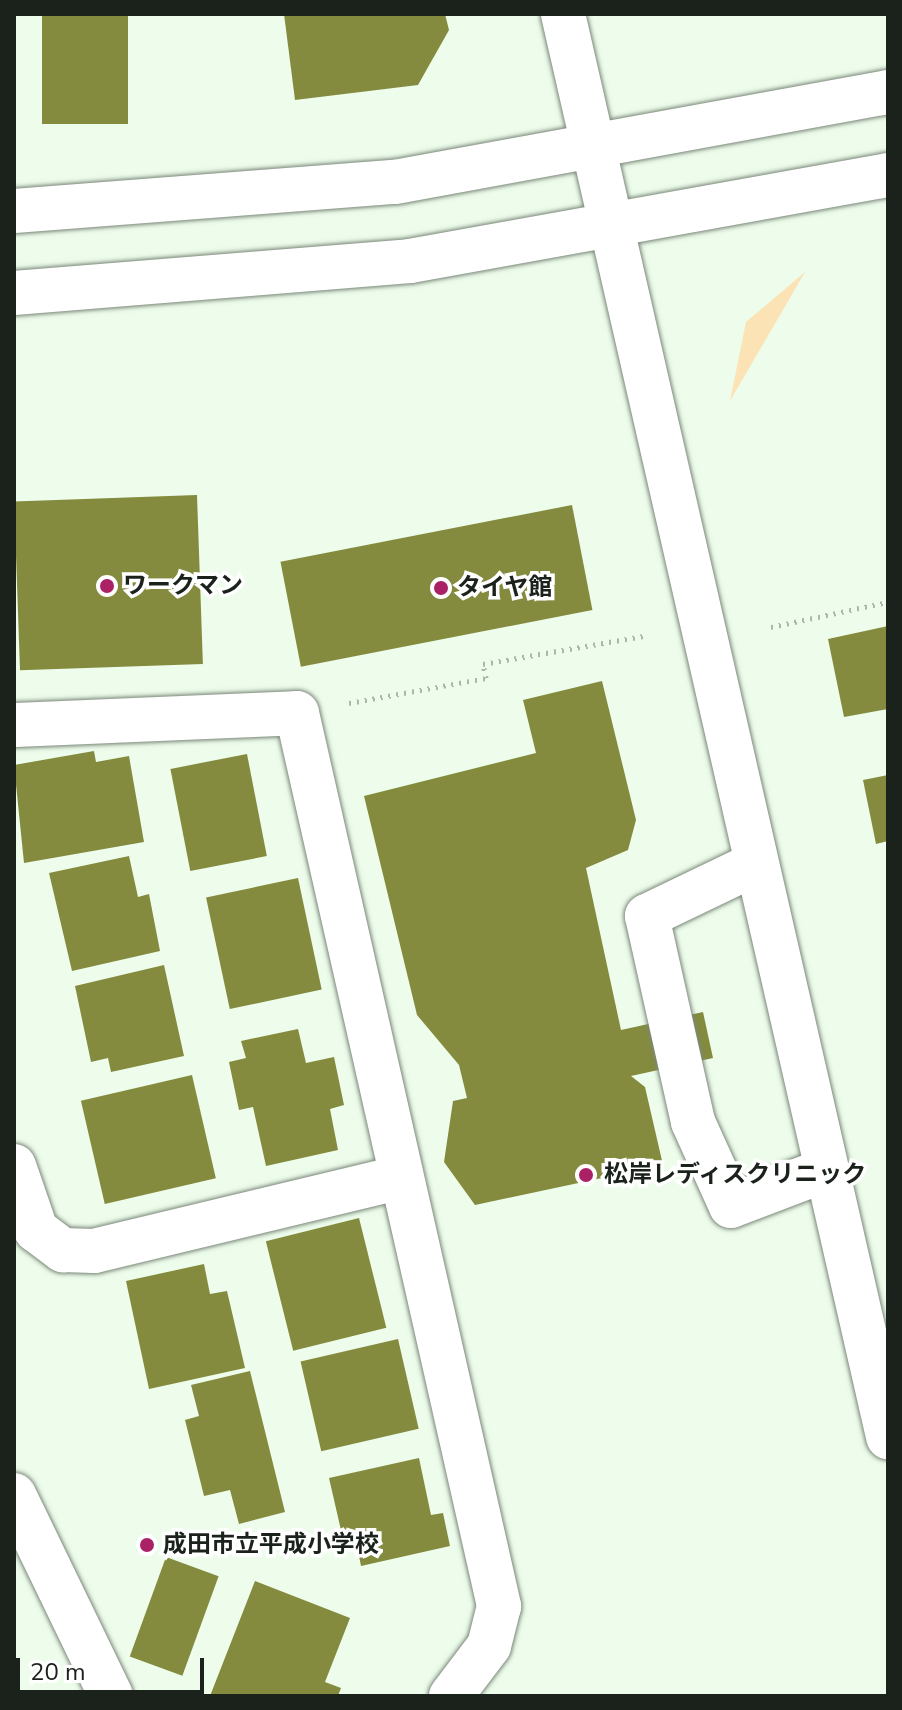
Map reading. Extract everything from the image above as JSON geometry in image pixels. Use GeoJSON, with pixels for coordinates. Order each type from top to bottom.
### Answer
{"type":"FeatureCollection","features":[{"type":"Feature","properties":{"kind":"street"},"geometry":{"type":"LineString","coordinates":[[563,14],[607,225],[888,1437]]}},
{"type":"Feature","properties":{"kind":"street"},"geometry":{"type":"LineString","coordinates":[[33,210],[395,182],[589,144],[888,92]]}},
{"type":"Feature","properties":{"kind":"street"},"geometry":{"type":"LineString","coordinates":[[14,293],[395,262],[888,175]]}},
{"type":"Feature","properties":{"kind":"street"},"geometry":{"type":"LineString","coordinates":[[14,725],[297,713],[398,1178],[499,1606],[489,1646],[451,1696]]}},
{"type":"Feature","properties":{"kind":"street"},"geometry":{"type":"LineString","coordinates":[[755,864],[647,916],[689,1107],[731,1206],[826,1170]]}},
{"type":"Feature","properties":{"kind":"street"},"geometry":{"type":"LineString","coordinates":[[14,1166],[36,1230],[63,1250],[78,1251],[398,1178]]}},
{"type":"Feature","properties":{"kind":"street"},"geometry":{"type":"LineString","coordinates":[[14,1495],[111,1696]]}},
{"type":"Feature","properties":{"kind":"path"},"geometry":{"type":"LineString","coordinates":[[771,627],[888,602]]}},
{"type":"Feature","properties":{"kind":"path"},"geometry":{"type":"LineString","coordinates":[[297,713],[486,678],[483,664],[644,636]]}},
{"type":"Feature","properties":{"kind":"shaded area"},"geometry":{"type":"Polygon","coordinates":[[[805,272],[730,401],[746,322],[805,272]]]}},
{"type":"Feature","properties":{"kind":"building"},"geometry":{"type":"Polygon","coordinates":[[[42,14],[128,14],[128,124],[42,124],[42,14]]]}},
{"type":"Feature","properties":{"kind":"building"},"geometry":{"type":"Polygon","coordinates":[[[284,14],[445,14],[449,30],[418,85],[295,100],[284,14]]]}},
{"type":"Feature","properties":{"kind":"building"},"geometry":{"type":"Polygon","coordinates":[[[197,495],[203,664],[20,670],[14,501],[197,495]]]}},
{"type":"Feature","properties":{"kind":"building"},"geometry":{"type":"Polygon","coordinates":[[[572,505],[592,610],[301,667],[280,562],[572,505]]]}},
{"type":"Feature","properties":{"kind":"building"},"geometry":{"type":"Polygon","coordinates":[[[888,626],[888,709],[844,717],[828,639],[888,626]]]}},
{"type":"Feature","properties":{"kind":"building"},"geometry":{"type":"Polygon","coordinates":[[[602,681],[636,820],[628,850],[586,868],[621,1030],[703,1012],[713,1058],[631,1076],[645,1087],[663,1165],[475,1205],[444,1162],[453,1101],[467,1098],[459,1065],[417,1015],[364,796],[536,753],[523,700],[602,681]]]}},
{"type":"Feature","properties":{"kind":"building"},"geometry":{"type":"Polygon","coordinates":[[[94,751],[96,762],[129,756],[144,842],[24,863],[14,765],[94,751]]]}},
{"type":"Feature","properties":{"kind":"building"},"geometry":{"type":"Polygon","coordinates":[[[247,754],[267,856],[190,871],[170,769],[247,754]]]}},
{"type":"Feature","properties":{"kind":"building"},"geometry":{"type":"Polygon","coordinates":[[[888,775],[888,841],[876,844],[863,780],[888,775]]]}},
{"type":"Feature","properties":{"kind":"building"},"geometry":{"type":"Polygon","coordinates":[[[129,856],[138,897],[149,894],[160,951],[72,971],[49,873],[129,856]]]}},
{"type":"Feature","properties":{"kind":"building"},"geometry":{"type":"Polygon","coordinates":[[[298,878],[322,990],[230,1009],[206,898],[298,878]]]}},
{"type":"Feature","properties":{"kind":"building"},"geometry":{"type":"Polygon","coordinates":[[[164,965],[184,1056],[111,1072],[108,1058],[91,1062],[75,986],[164,965]]]}},
{"type":"Feature","properties":{"kind":"building"},"geometry":{"type":"Polygon","coordinates":[[[298,1029],[306,1063],[334,1057],[344,1105],[330,1109],[338,1150],[266,1166],[253,1107],[239,1110],[229,1062],[246,1058],[241,1041],[298,1029]]]}},
{"type":"Feature","properties":{"kind":"building"},"geometry":{"type":"Polygon","coordinates":[[[192,1075],[216,1178],[105,1204],[81,1101],[192,1075]]]}},
{"type":"Feature","properties":{"kind":"building"},"geometry":{"type":"Polygon","coordinates":[[[359,1218],[386,1328],[293,1351],[266,1241],[359,1218]]]}},
{"type":"Feature","properties":{"kind":"building"},"geometry":{"type":"Polygon","coordinates":[[[204,1264],[210,1294],[227,1291],[245,1368],[149,1389],[126,1281],[204,1264]]]}},
{"type":"Feature","properties":{"kind":"building"},"geometry":{"type":"Polygon","coordinates":[[[398,1339],[419,1429],[321,1451],[301,1361],[398,1339]]]}},
{"type":"Feature","properties":{"kind":"building"},"geometry":{"type":"Polygon","coordinates":[[[250,1371],[285,1512],[239,1524],[230,1490],[204,1496],[185,1420],[199,1416],[191,1385],[250,1371]]]}},
{"type":"Feature","properties":{"kind":"building"},"geometry":{"type":"Polygon","coordinates":[[[419,1458],[431,1515],[443,1513],[450,1546],[361,1566],[355,1536],[343,1539],[329,1478],[419,1458]]]}},
{"type":"Feature","properties":{"kind":"building"},"geometry":{"type":"Polygon","coordinates":[[[166,1557],[219,1576],[182,1676],[130,1657],[166,1557]]]}},
{"type":"Feature","properties":{"kind":"building"},"geometry":{"type":"Polygon","coordinates":[[[255,1581],[350,1618],[325,1682],[341,1688],[338,1696],[210,1696],[255,1581]]]}},
{"type":"Feature","properties":{"kind":"place","name":"ワークマン"},"geometry":{"type":"Point","coordinates":[107,586]}},
{"type":"Feature","properties":{"kind":"place","name":"タイヤ館"},"geometry":{"type":"Point","coordinates":[441,588]}},
{"type":"Feature","properties":{"kind":"place","name":"松岸レディスクリニック"},"geometry":{"type":"Point","coordinates":[586,1175]}},
{"type":"Feature","properties":{"kind":"place","name":"成田市立平成小学校"},"geometry":{"type":"Point","coordinates":[147,1545]}}]}
